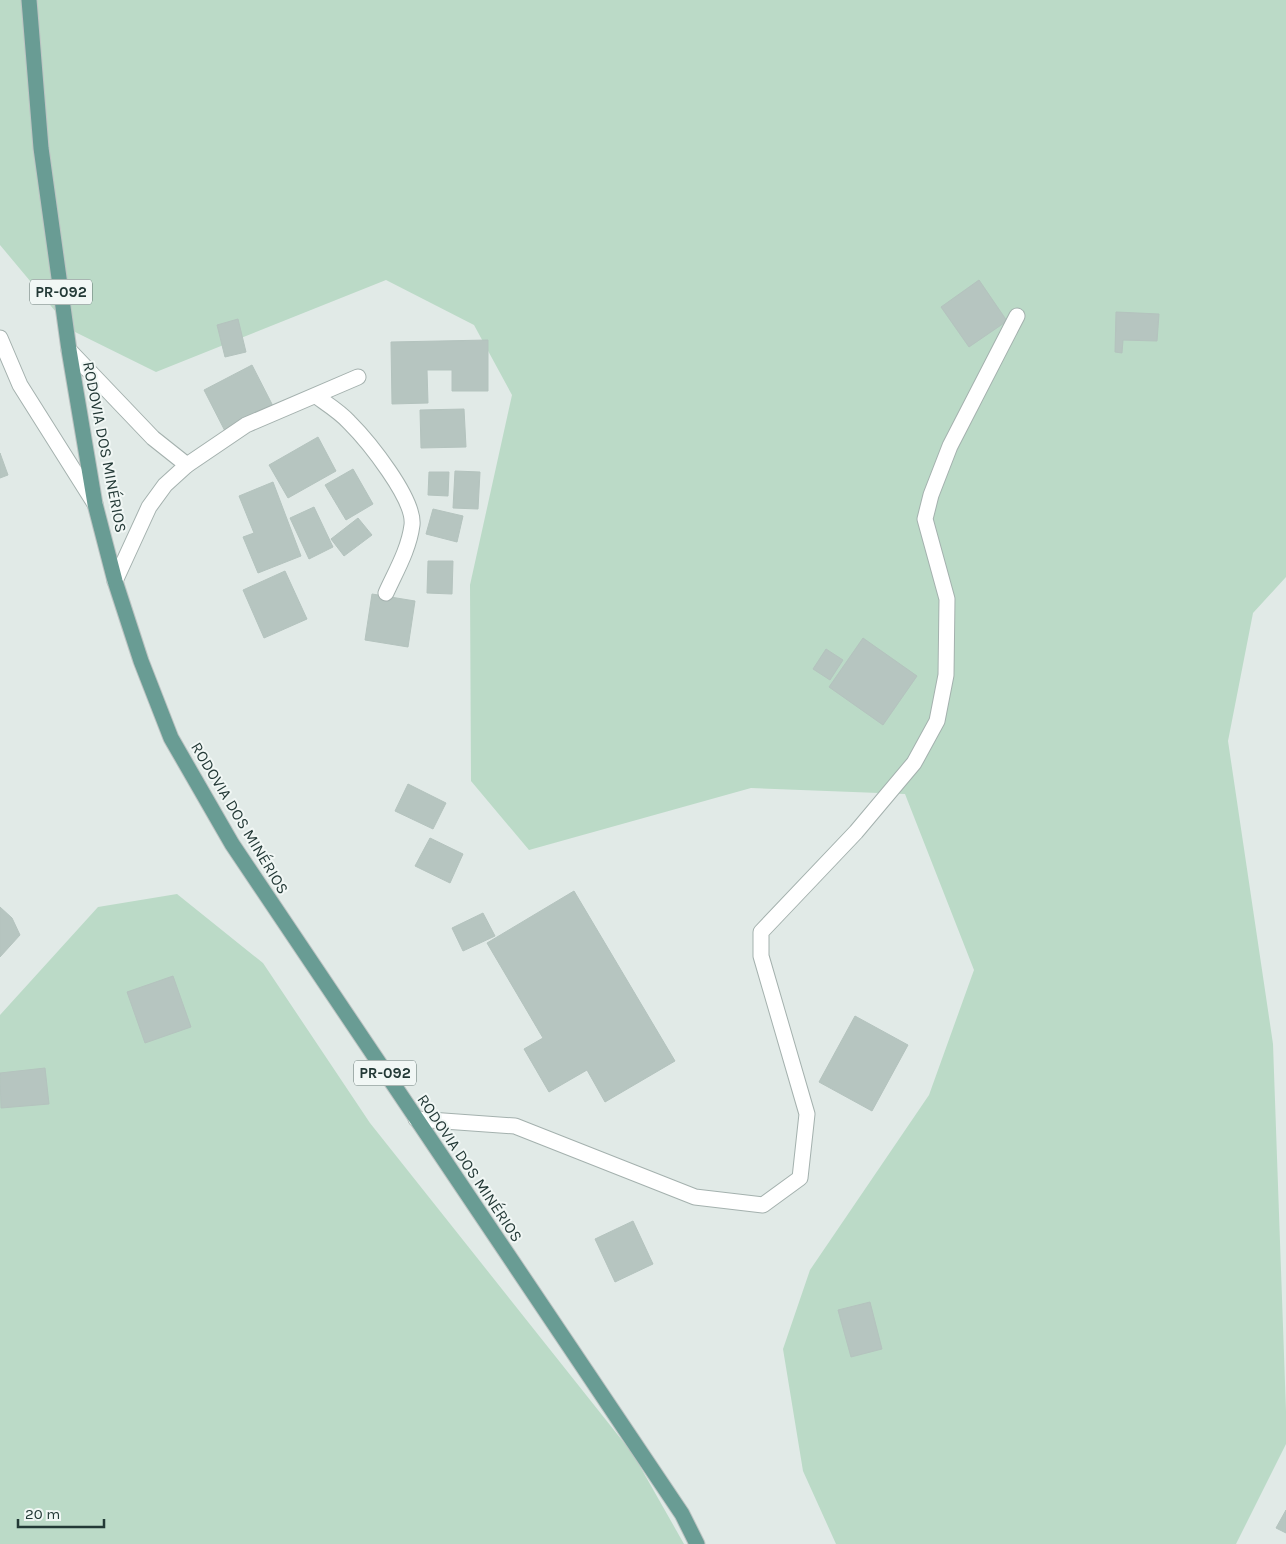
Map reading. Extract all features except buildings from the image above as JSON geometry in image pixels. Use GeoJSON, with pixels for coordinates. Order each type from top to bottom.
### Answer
{"type":"FeatureCollection","features":[{"type":"Feature","properties":{"kind":"main road","name":"RODOVIA DOS MINÉRIOS"},"geometry":{"type":"LineString","coordinates":[[29,0],[41,148],[69,350],[95,504],[115,581],[141,661],[171,738],[232,844],[682,1514],[697,1544]]}},
{"type":"Feature","properties":{"kind":"street"},"geometry":{"type":"LineString","coordinates":[[416,1119],[515,1126],[695,1197],[763,1205],[800,1178],[807,1114],[762,956],[762,932],[788,901],[856,832],[914,763],[937,721],[946,675],[947,599],[925,519],[930,495],[950,446],[1017,316]]}},
{"type":"Feature","properties":{"kind":"street"},"geometry":{"type":"LineString","coordinates":[[0,338],[20,385],[95,504]]}},
{"type":"Feature","properties":{"kind":"street"},"geometry":{"type":"LineString","coordinates":[[69,350],[153,438],[186,465]]}},
{"type":"Feature","properties":{"kind":"street"},"geometry":{"type":"LineString","coordinates":[[115,581],[149,507],[165,484],[186,465],[246,425],[358,376]]}},
{"type":"Feature","properties":{"kind":"street"},"geometry":{"type":"LineString","coordinates":[[316,396],[349,421],[401,489],[410,508],[412,523],[408,543],[386,593]]}},
{"type":"Feature","properties":{"kind":"green space"},"geometry":{"type":"Polygon","coordinates":[[[0,0],[1286,0],[1286,577],[1253,613],[1228,741],[1273,1044],[1286,1444],[1236,1544],[836,1544],[803,1471],[783,1349],[810,1270],[929,1095],[974,970],[905,794],[751,788],[529,850],[471,781],[470,585],[512,395],[474,325],[386,280],[156,372],[71,330],[0,245],[0,0]]]}},
{"type":"Feature","properties":{"kind":"green space"},"geometry":{"type":"Polygon","coordinates":[[[177,894],[263,963],[370,1123],[633,1454],[684,1544],[0,1544],[0,1015],[98,907],[177,894]]]}}]}
